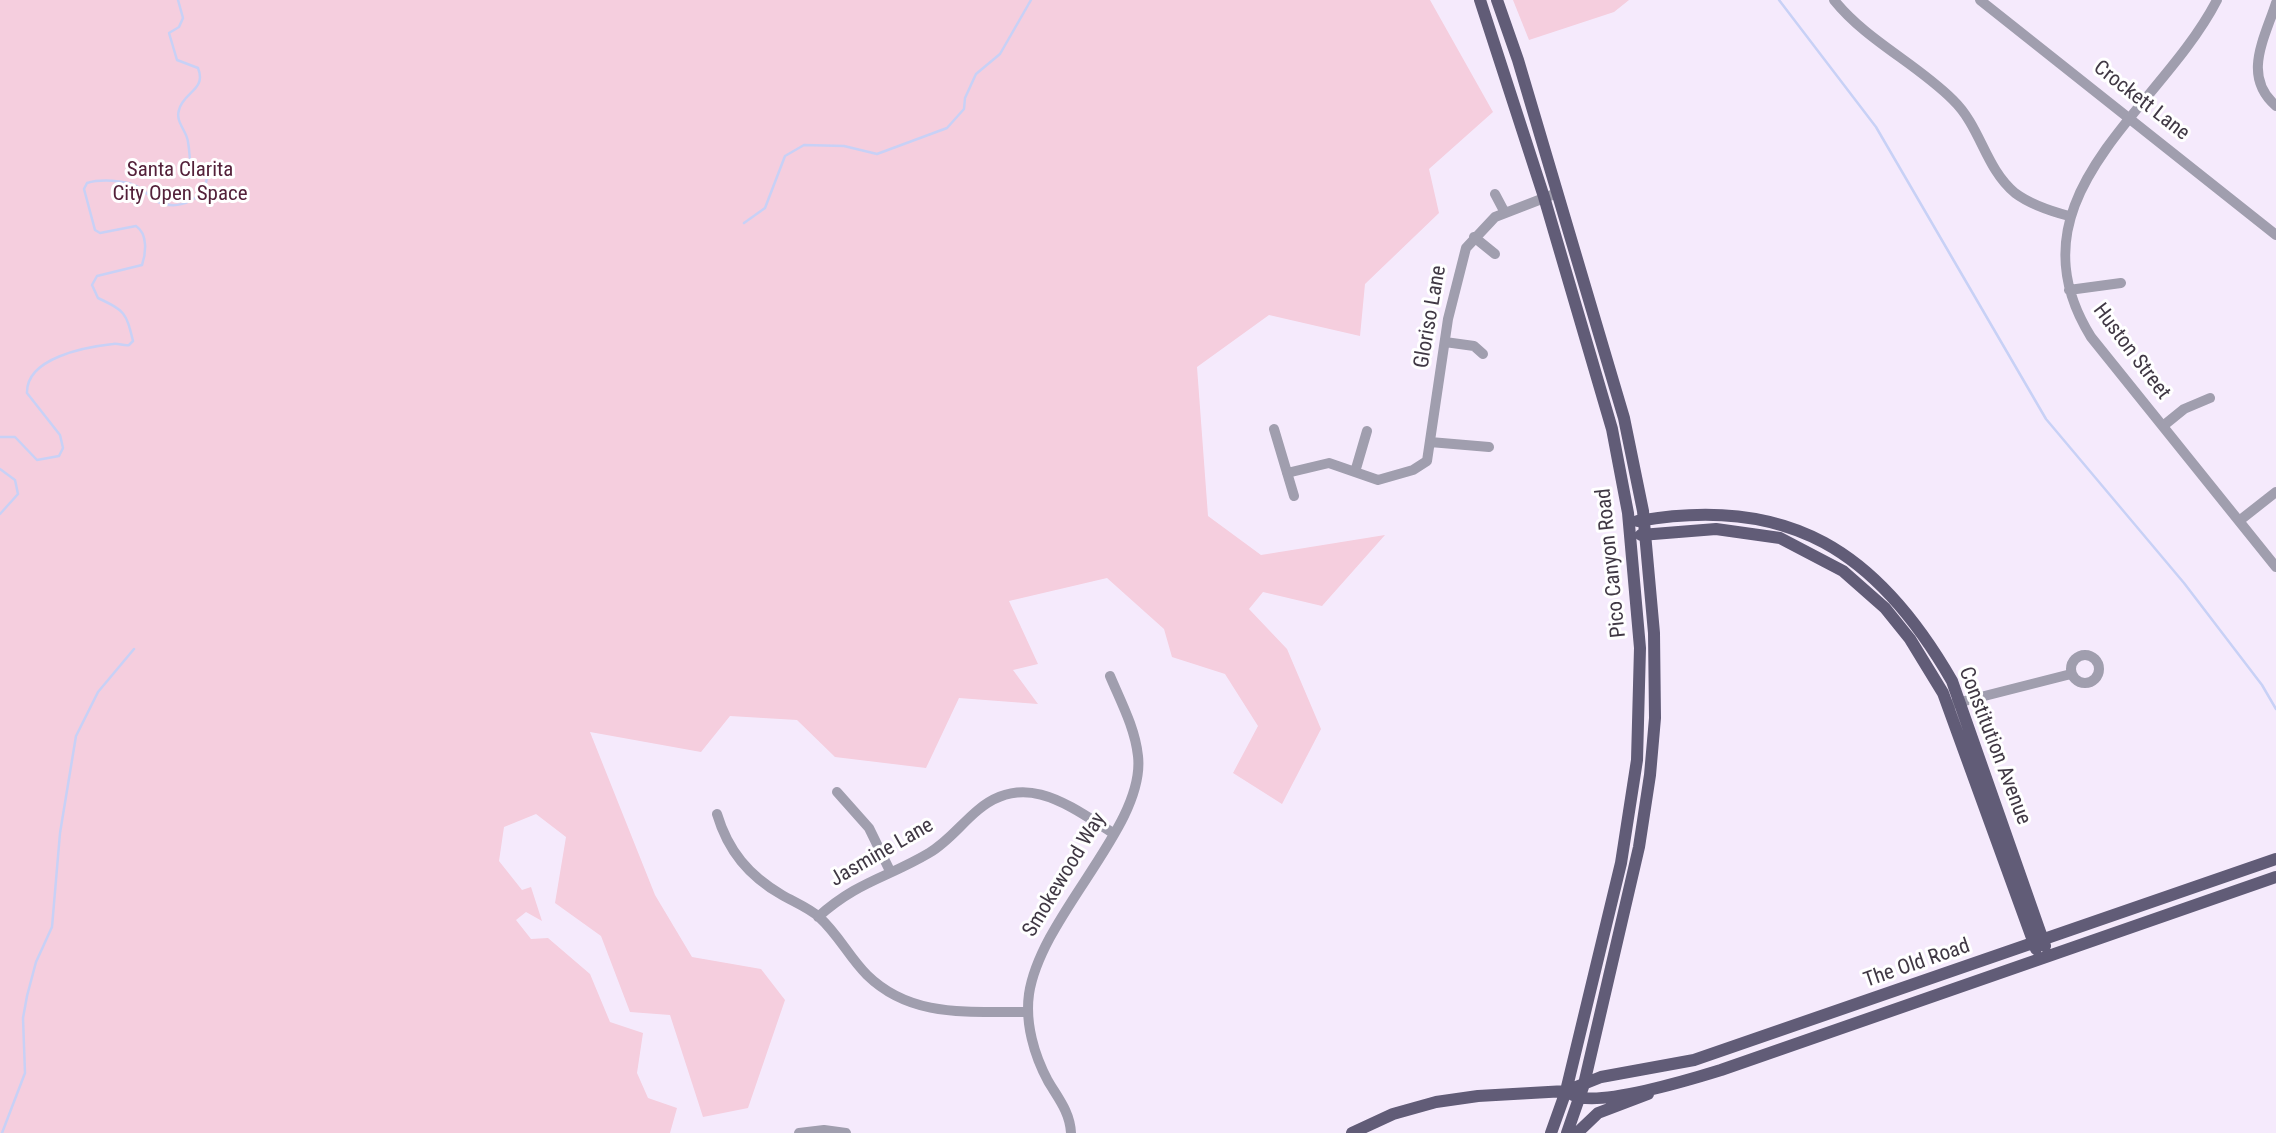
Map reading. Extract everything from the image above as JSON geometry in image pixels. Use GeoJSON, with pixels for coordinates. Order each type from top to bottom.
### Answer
{"type":"FeatureCollection","features":[{"type":"Feature","properties":{"kind":"main road","name":"Pico Canyon Road"},"geometry":{"type":"LineString","coordinates":[[1480,0],[1544,197],[1612,429],[1629,523],[1640,648],[1637,760],[1621,863],[1566,1091],[1552,1133]]}},
{"type":"Feature","properties":{"kind":"main road","name":"Pico Canyon Road"},"geometry":{"type":"LineString","coordinates":[[1497,0],[1558,193],[1624,418],[1646,534],[1654,633],[1655,705],[1650,775],[1623,924],[1584,1084],[1567,1133]]}},
{"type":"Feature","properties":{"kind":"main road","name":"Constitution Avenue"},"geometry":{"type":"LineString","coordinates":[[1629,523],[1700,514],[1744,516],[1804,533],[1839,550],[1878,581],[1909,615],[1934,649],[2044,958]]}},
{"type":"Feature","properties":{"kind":"main road","name":"Constitution Avenue"},"geometry":{"type":"LineString","coordinates":[[1630,536],[1691,529],[1752,531],[1780,538],[1820,556],[1865,589],[1900,625],[1955,704]]}},
{"type":"Feature","properties":{"kind":"main road","name":"The Old Road"},"geometry":{"type":"LineString","coordinates":[[1352,1133],[1393,1114],[1436,1102],[1478,1096],[1566,1091],[1601,1077],[1694,1060],[2276,859]]}},
{"type":"Feature","properties":{"kind":"main road","name":"The Old Road"},"geometry":{"type":"LineString","coordinates":[[1579,1098],[1661,1088],[1807,1042],[2276,877]]}},
{"type":"Feature","properties":{"kind":"main road"},"geometry":{"type":"LineString","coordinates":[[1577,1133],[1598,1113],[1661,1088]]}},
{"type":"Feature","properties":{"kind":"main road"},"geometry":{"type":"LineString","coordinates":[[1566,1091],[1579,1098]]}},
{"type":"Feature","properties":{"kind":"street"},"geometry":{"type":"LineString","coordinates":[[1834,0],[1870,37],[1952,99],[1971,121],[1991,164],[2008,186],[2038,206],[2069,216]]}},
{"type":"Feature","properties":{"kind":"street","name":"Crockett Lane"},"geometry":{"type":"LineString","coordinates":[[1980,0],[2132,117],[2276,235]]}},
{"type":"Feature","properties":{"kind":"street","name":"Huston Street"},"geometry":{"type":"LineString","coordinates":[[2217,0],[2186,51],[2089,173],[2069,216],[2064,246],[2069,290],[2091,337],[2276,567]]}},
{"type":"Feature","properties":{"kind":"street"},"geometry":{"type":"LineString","coordinates":[[2276,3],[2259,57],[2257,77],[2263,92],[2276,106]]}},
{"type":"Feature","properties":{"kind":"street","name":"Gloriso Lane"},"geometry":{"type":"LineString","coordinates":[[1355,471],[1367,477],[1384,479],[1412,470],[1427,461],[1461,259],[1474,237],[1504,211],[1558,193]]}},
{"type":"Feature","properties":{"kind":"street"},"geometry":{"type":"LineString","coordinates":[[1494,194],[1504,211]]}},
{"type":"Feature","properties":{"kind":"street"},"geometry":{"type":"LineString","coordinates":[[1474,237],[1495,254]]}},
{"type":"Feature","properties":{"kind":"street"},"geometry":{"type":"LineString","coordinates":[[2069,290],[2121,283]]}},
{"type":"Feature","properties":{"kind":"street"},"geometry":{"type":"LineString","coordinates":[[1445,342],[1474,346],[1483,354]]}},
{"type":"Feature","properties":{"kind":"street"},"geometry":{"type":"LineString","coordinates":[[2163,426],[2185,409],[2210,398]]}},
{"type":"Feature","properties":{"kind":"street"},"geometry":{"type":"LineString","coordinates":[[1274,429],[1294,496]]}},
{"type":"Feature","properties":{"kind":"street"},"geometry":{"type":"LineString","coordinates":[[1287,472],[1329,463],[1355,471],[1367,430]]}},
{"type":"Feature","properties":{"kind":"street"},"geometry":{"type":"LineString","coordinates":[[1430,442],[1489,447]]}},
{"type":"Feature","properties":{"kind":"street"},"geometry":{"type":"LineString","coordinates":[[2239,521],[2276,492]]}},
{"type":"Feature","properties":{"kind":"street"},"geometry":{"type":"LineString","coordinates":[[1955,704],[2071,674]]}},
{"type":"Feature","properties":{"kind":"street","name":"Smokewood Way"},"geometry":{"type":"LineString","coordinates":[[1071,1133],[1065,1108],[1040,1063],[1028,1012],[1031,983],[1039,956],[1132,798],[1139,765],[1136,740],[1110,676]]}},
{"type":"Feature","properties":{"kind":"street"},"geometry":{"type":"LineString","coordinates":[[837,792],[869,828],[890,871]]}},
{"type":"Feature","properties":{"kind":"street","name":"Jasmine Lane"},"geometry":{"type":"LineString","coordinates":[[818,917],[841,895],[929,853],[985,804],[1008,793],[1032,792],[1052,796],[1113,833]]}},
{"type":"Feature","properties":{"kind":"street"},"geometry":{"type":"LineString","coordinates":[[717,814],[729,846],[741,862],[766,885],[818,917],[868,976],[887,991],[912,1003],[951,1012],[1028,1012]]}},
{"type":"Feature","properties":{"kind":"street"},"geometry":{"type":"LineString","coordinates":[[799,1133],[824,1130],[846,1133]]}},
{"type":"Feature","properties":{"kind":"green space","name":"Santa Clarita City Open Space"},"geometry":{"type":"Polygon","coordinates":[[[0,0],[1430,0],[1493,112],[1429,169],[1439,213],[1365,284],[1360,336],[1269,315],[1197,367],[1208,516],[1261,555],[1385,535],[1322,606],[1263,592],[1249,609],[1287,649],[1321,729],[1282,804],[1233,773],[1258,726],[1225,674],[1172,657],[1164,629],[1107,578],[1009,601],[1038,664],[1013,670],[1038,704],[959,698],[926,768],[835,757],[797,720],[730,716],[701,752],[590,732],[655,895],[692,957],[761,969],[785,1000],[748,1108],[703,1117],[670,1015],[630,1012],[601,936],[555,903],[566,837],[536,814],[504,827],[499,861],[522,890],[531,887],[542,921],[526,912],[516,920],[531,939],[548,938],[590,974],[610,1022],[643,1033],[637,1073],[648,1098],[677,1108],[670,1133],[0,1133],[0,0]]]}},
{"type":"Feature","properties":{"kind":"green space"},"geometry":{"type":"Polygon","coordinates":[[[1513,0],[1629,0],[1614,12],[1529,40],[1513,0]]]}},
{"type":"Feature","properties":{"kind":"waterway"},"geometry":{"type":"LineString","coordinates":[[0,437],[15,437],[37,460],[59,456],[63,448],[60,435],[27,393],[29,381],[36,371],[59,357],[101,346],[129,345],[133,341],[126,318],[114,306],[98,298],[92,285],[97,276],[142,265],[145,249],[143,234],[136,226],[100,233],[95,230],[84,189],[87,183],[125,182],[139,187],[158,202],[174,205],[197,197],[205,184],[207,176],[192,170],[187,138],[178,114],[181,104],[197,86],[200,75],[198,68],[177,60],[169,33],[179,27],[183,18],[178,0]]}},
{"type":"Feature","properties":{"kind":"waterway"},"geometry":{"type":"LineString","coordinates":[[744,223],[765,208],[785,156],[804,145],[844,146],[877,154],[947,128],[964,109],[965,98],[976,74],[1000,54],[1031,0]]}},
{"type":"Feature","properties":{"kind":"waterway"},"geometry":{"type":"LineString","coordinates":[[1779,0],[1876,127],[2046,419],[2184,583],[2262,685],[2276,709]]}},
{"type":"Feature","properties":{"kind":"waterway"},"geometry":{"type":"LineString","coordinates":[[0,469],[15,480],[18,494],[0,514]]}},
{"type":"Feature","properties":{"kind":"waterway"},"geometry":{"type":"LineString","coordinates":[[2,1133],[25,1073],[23,1018],[36,962],[52,927],[60,833],[76,736],[98,692],[134,649]]}}]}
